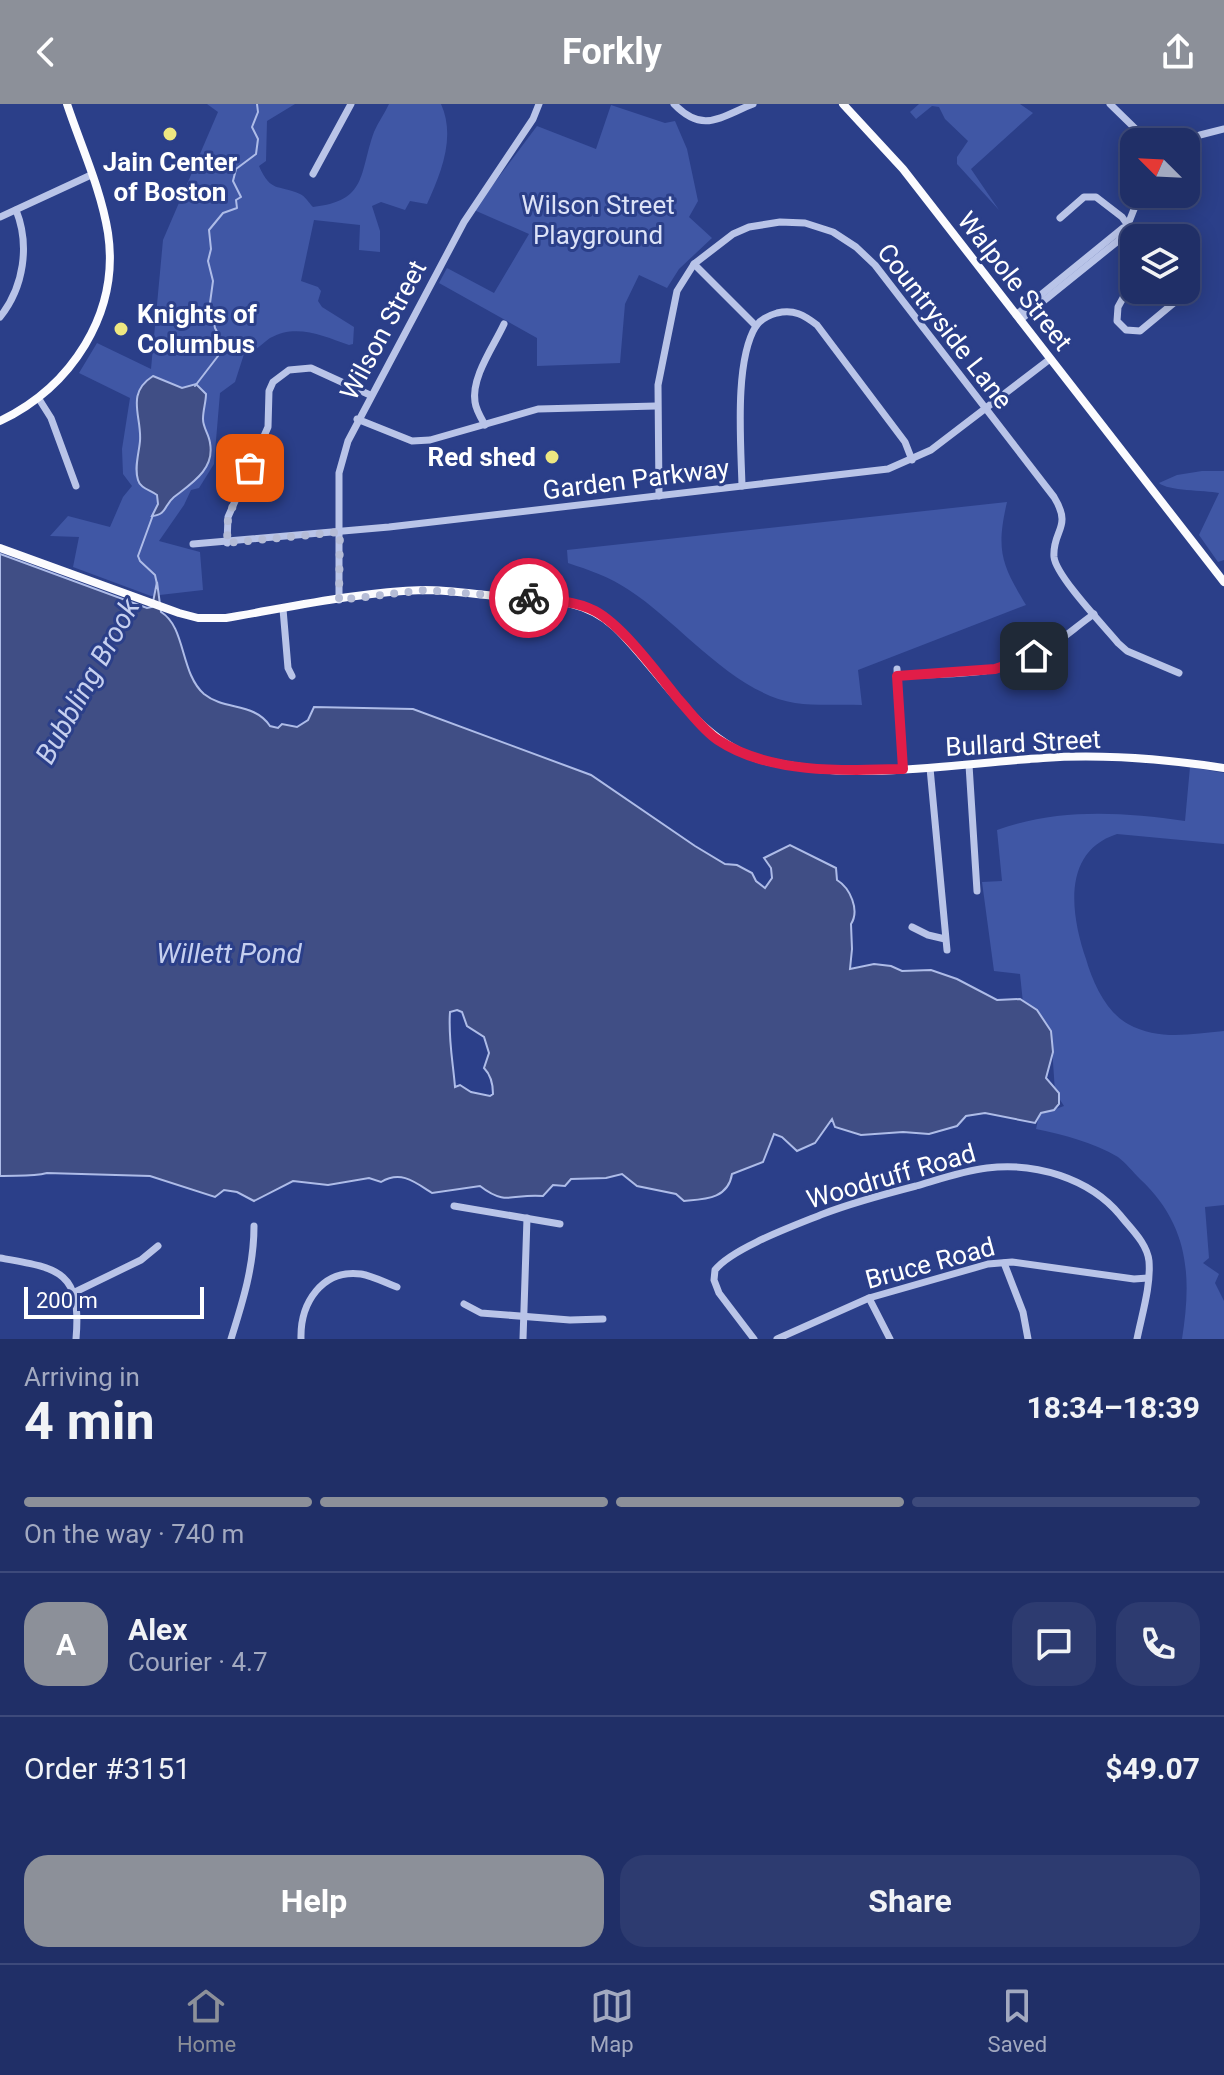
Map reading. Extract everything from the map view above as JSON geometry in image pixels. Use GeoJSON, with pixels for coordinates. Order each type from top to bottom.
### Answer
{"type":"FeatureCollection","features":[{"type":"Feature","properties":{"kind":"main road"},"geometry":{"type":"LineString","coordinates":[[0,421],[39,399],[77,360],[90,339],[103,303],[109,268],[108,236],[67,104]]}},
{"type":"Feature","properties":{"kind":"main road","name":"Walpole Street"},"geometry":{"type":"LineString","coordinates":[[844,105],[894,159],[1224,582]]}},
{"type":"Feature","properties":{"kind":"main road","name":"Bullard Street"},"geometry":{"type":"LineString","coordinates":[[0,548],[198,618],[217,619],[425,590],[541,598],[581,605],[596,611],[615,628],[713,736],[764,760],[867,771],[1098,757],[1181,761],[1224,768]]}},
{"type":"Feature","properties":{"kind":"street"},"geometry":{"type":"LineString","coordinates":[[313,174],[351,104]]}},
{"type":"Feature","properties":{"kind":"street","name":"Wilson Street"},"geometry":{"type":"LineString","coordinates":[[339,600],[339,473],[343,453],[357,419],[464,222],[533,119],[539,104]]}},
{"type":"Feature","properties":{"kind":"street"},"geometry":{"type":"LineString","coordinates":[[674,104],[686,117],[708,121],[753,104]]}},
{"type":"Feature","properties":{"kind":"street"},"geometry":{"type":"LineString","coordinates":[[1110,104],[1135,128]]}},
{"type":"Feature","properties":{"kind":"street"},"geometry":{"type":"LineString","coordinates":[[1200,135],[1224,129]]}},
{"type":"Feature","properties":{"kind":"street"},"geometry":{"type":"LineString","coordinates":[[0,217],[91,175]]}},
{"type":"Feature","properties":{"kind":"street"},"geometry":{"type":"LineString","coordinates":[[1060,218],[1079,201],[1090,196],[1106,203],[1128,224],[1134,208]]}},
{"type":"Feature","properties":{"kind":"street"},"geometry":{"type":"LineString","coordinates":[[0,317],[13,296],[21,273],[23,227],[16,210]]}},
{"type":"Feature","properties":{"kind":"street","name":"Countryside Lane"},"geometry":{"type":"LineString","coordinates":[[659,496],[656,406],[667,329],[677,291],[694,264],[733,234],[765,222],[805,223],[833,232],[856,247],[875,265],[1059,506],[1063,525],[1055,550],[1056,564],[1061,574],[1127,651],[1179,673]]}},
{"type":"Feature","properties":{"kind":"street"},"geometry":{"type":"LineString","coordinates":[[1018,318],[1120,238]]}},
{"type":"Feature","properties":{"kind":"street"},"geometry":{"type":"LineString","coordinates":[[694,264],[756,326]]}},
{"type":"Feature","properties":{"kind":"street"},"geometry":{"type":"LineString","coordinates":[[1120,304],[1116,312],[1117,321],[1126,330],[1140,331],[1173,304]]}},
{"type":"Feature","properties":{"kind":"street"},"geometry":{"type":"LineString","coordinates":[[742,486],[742,382],[749,344],[756,326],[770,315],[790,311],[817,325],[905,442],[912,460]]}},
{"type":"Feature","properties":{"kind":"street"},"geometry":{"type":"LineString","coordinates":[[485,425],[475,401],[475,392],[504,324]]}},
{"type":"Feature","properties":{"kind":"street","name":"Garden Parkway"},"geometry":{"type":"LineString","coordinates":[[193,544],[340,532],[875,472],[931,450],[1050,359]]}},
{"type":"Feature","properties":{"kind":"street"},"geometry":{"type":"LineString","coordinates":[[227,543],[228,517],[268,427],[269,391],[273,382],[289,370],[311,368],[370,395]]}},
{"type":"Feature","properties":{"kind":"street"},"geometry":{"type":"LineString","coordinates":[[39,399],[51,418],[76,486]]}},
{"type":"Feature","properties":{"kind":"street"},"geometry":{"type":"LineString","coordinates":[[357,419],[412,441],[430,440],[538,409],[656,406]]}},
{"type":"Feature","properties":{"kind":"street"},"geometry":{"type":"LineString","coordinates":[[283,609],[288,668],[292,676]]}},
{"type":"Feature","properties":{"kind":"street"},"geometry":{"type":"LineString","coordinates":[[903,769],[897,672],[976,671],[1013,665],[1034,656],[1094,614]]}},
{"type":"Feature","properties":{"kind":"street"},"geometry":{"type":"LineString","coordinates":[[969,765],[977,891]]}},
{"type":"Feature","properties":{"kind":"street"},"geometry":{"type":"LineString","coordinates":[[930,768],[947,950]]}},
{"type":"Feature","properties":{"kind":"street"},"geometry":{"type":"LineString","coordinates":[[912,927],[945,939]]}},
{"type":"Feature","properties":{"kind":"street","name":"Woodruff Road"},"geometry":{"type":"LineString","coordinates":[[754,1339],[716,1286],[715,1270],[728,1257],[855,1202],[990,1167],[1047,1172],[1093,1190],[1116,1211],[1143,1243],[1149,1261],[1137,1339]]}},
{"type":"Feature","properties":{"kind":"street"},"geometry":{"type":"LineString","coordinates":[[454,1206],[560,1224]]}},
{"type":"Feature","properties":{"kind":"street"},"geometry":{"type":"LineString","coordinates":[[523,1339],[527,1218]]}},
{"type":"Feature","properties":{"kind":"street"},"geometry":{"type":"LineString","coordinates":[[231,1339],[254,1255],[254,1226]]}},
{"type":"Feature","properties":{"kind":"street"},"geometry":{"type":"LineString","coordinates":[[73,1293],[141,1260],[158,1246]]}},
{"type":"Feature","properties":{"kind":"street"},"geometry":{"type":"LineString","coordinates":[[0,1258],[48,1267],[60,1273],[73,1293],[76,1339]]}},
{"type":"Feature","properties":{"kind":"street","name":"Bruce Road"},"geometry":{"type":"LineString","coordinates":[[777,1339],[869,1298],[988,1264],[1012,1262],[1134,1279],[1148,1278]]}},
{"type":"Feature","properties":{"kind":"street"},"geometry":{"type":"LineString","coordinates":[[1004,1263],[1023,1312],[1028,1339]]}},
{"type":"Feature","properties":{"kind":"street"},"geometry":{"type":"LineString","coordinates":[[301,1339],[308,1303],[325,1281],[334,1276],[363,1274],[397,1287]]}},
{"type":"Feature","properties":{"kind":"street"},"geometry":{"type":"LineString","coordinates":[[869,1298],[890,1339]]}},
{"type":"Feature","properties":{"kind":"street"},"geometry":{"type":"LineString","coordinates":[[464,1304],[481,1313],[570,1320],[603,1319]]}},
{"type":"Feature","properties":{"kind":"green space"},"geometry":{"type":"Polygon","coordinates":[[[207,104],[295,104],[267,121],[266,161],[259,166],[271,184],[302,195],[313,207],[344,199],[353,191],[363,172],[374,132],[389,104],[441,104],[447,142],[442,167],[427,204],[410,201],[405,210],[381,202],[372,206],[380,231],[380,252],[359,250],[360,225],[314,220],[301,281],[318,287],[321,291],[318,301],[322,307],[354,327],[353,344],[300,331],[270,338],[244,354],[235,382],[220,393],[214,464],[199,488],[191,490],[159,541],[200,552],[203,590],[151,596],[73,567],[79,537],[50,536],[68,516],[110,527],[123,497],[132,486],[123,474],[122,449],[130,398],[79,373],[97,343],[151,369],[163,240],[218,112],[207,104]]]}},
{"type":"Feature","properties":{"kind":"green space"},"geometry":{"type":"Polygon","coordinates":[[[919,104],[1020,104],[1033,113],[971,169],[999,210],[957,164],[957,157],[968,141],[945,119],[939,107],[932,106],[916,119],[910,112],[919,104]]]}},
{"type":"Feature","properties":{"kind":"green space","name":"Wilson Street Playground"},"geometry":{"type":"Polygon","coordinates":[[[611,105],[665,123],[675,121],[687,149],[698,201],[689,217],[712,238],[679,269],[667,288],[639,275],[625,304],[620,363],[537,366],[537,338],[439,283],[447,268],[494,293],[529,234],[474,210],[537,126],[596,149],[611,105]]]}},
{"type":"Feature","properties":{"kind":"green space"},"geometry":{"type":"Polygon","coordinates":[[[1224,471],[1224,560],[1218,562],[1199,535],[1219,493],[1178,489],[1159,483],[1177,475],[1224,471]]]}},
{"type":"Feature","properties":{"kind":"green space"},"geometry":{"type":"Polygon","coordinates":[[[1007,502],[1002,533],[1003,556],[1026,605],[858,670],[862,705],[803,704],[772,697],[729,672],[629,590],[568,563],[567,550],[1007,502]]]}},
{"type":"Feature","properties":{"kind":"green space"},"geometry":{"type":"Polygon","coordinates":[[[1190,767],[1224,773],[1224,844],[1117,834],[1099,843],[1086,855],[1079,870],[1074,905],[1092,978],[1101,996],[1120,1019],[1151,1033],[1187,1035],[1224,1031],[1224,1205],[1205,1207],[1209,1258],[1203,1263],[1219,1274],[1215,1283],[1224,1301],[1224,1339],[1182,1339],[1187,1294],[1183,1253],[1169,1215],[1156,1196],[1118,1157],[1088,1143],[1036,1129],[1039,1115],[1064,1106],[1055,1092],[1052,1047],[1023,1003],[1020,974],[994,971],[982,882],[1002,881],[997,830],[1020,823],[1090,814],[1185,821],[1190,767]]]}},
{"type":"Feature","properties":{"kind":"water"},"geometry":{"type":"Polygon","coordinates":[[[153,376],[182,388],[196,384],[206,394],[203,419],[211,452],[206,468],[195,481],[171,500],[163,512],[152,516],[158,504],[157,495],[139,483],[137,475],[140,432],[137,398],[144,383],[153,376]]]}},
{"type":"Feature","properties":{"kind":"water","name":"Willett Pond"},"geometry":{"type":"Polygon","coordinates":[[[0,554],[147,608],[152,607],[157,582],[161,612],[175,628],[196,685],[212,699],[256,713],[270,726],[278,728],[282,724],[297,727],[308,720],[314,707],[413,709],[591,775],[695,846],[725,864],[737,865],[752,873],[765,888],[772,878],[771,868],[764,858],[790,845],[836,868],[837,880],[850,894],[854,906],[850,969],[874,964],[902,971],[931,970],[957,979],[997,1000],[1020,999],[1037,1010],[1051,1031],[1053,1052],[1046,1078],[1059,1093],[1059,1104],[1054,1110],[1041,1113],[1035,1123],[985,1113],[966,1116],[957,1126],[929,1134],[861,1135],[835,1127],[832,1119],[815,1143],[797,1151],[774,1134],[763,1162],[732,1174],[721,1193],[684,1201],[676,1194],[637,1186],[622,1174],[606,1178],[571,1179],[565,1186],[553,1185],[543,1196],[510,1198],[497,1196],[480,1186],[432,1193],[401,1177],[381,1182],[369,1178],[328,1185],[293,1181],[254,1201],[237,1192],[224,1190],[215,1197],[150,1176],[47,1173],[0,1176],[0,554]],[[450,1012],[455,1087],[460,1085],[471,1092],[490,1096],[493,1087],[484,1068],[489,1053],[484,1037],[467,1026],[462,1012],[450,1012]]]}},
{"type":"Feature","properties":{"kind":"waterway","name":"Bubbling Brook"},"geometry":{"type":"LineString","coordinates":[[195,386],[218,356],[222,341],[215,328],[210,303],[213,281],[208,261],[211,249],[209,230],[223,213],[237,208],[236,200],[241,197],[233,181],[236,169],[256,154],[258,139],[252,127],[258,112],[257,104]]}},
{"type":"Feature","properties":{"kind":"waterway","name":"Bubbling Brook"},"geometry":{"type":"LineString","coordinates":[[153,515],[138,556],[155,575],[157,584]]}},
{"type":"Feature","properties":{"kind":"way so far"},"geometry":{"type":"LineString","coordinates":[[250,468],[228,517],[227,543],[340,532],[339,600],[425,590],[529,598]]}},
{"type":"Feature","properties":{"kind":"place","name":"Jain Center of Boston"},"geometry":{"type":"Point","coordinates":[170,134]}},
{"type":"Feature","properties":{"kind":"place","name":"Knights of Columbus"},"geometry":{"type":"Point","coordinates":[121,329]}},
{"type":"Feature","properties":{"kind":"place","name":"Red shed"},"geometry":{"type":"Point","coordinates":[552,457]}},
{"type":"Feature","properties":{"kind":"route"},"geometry":{"type":"LineString","coordinates":[[529,598],[581,605],[596,611],[624,637],[717,739],[764,760],[809,767],[867,771],[903,769],[897,676],[995,669],[1034,656]]}}]}
